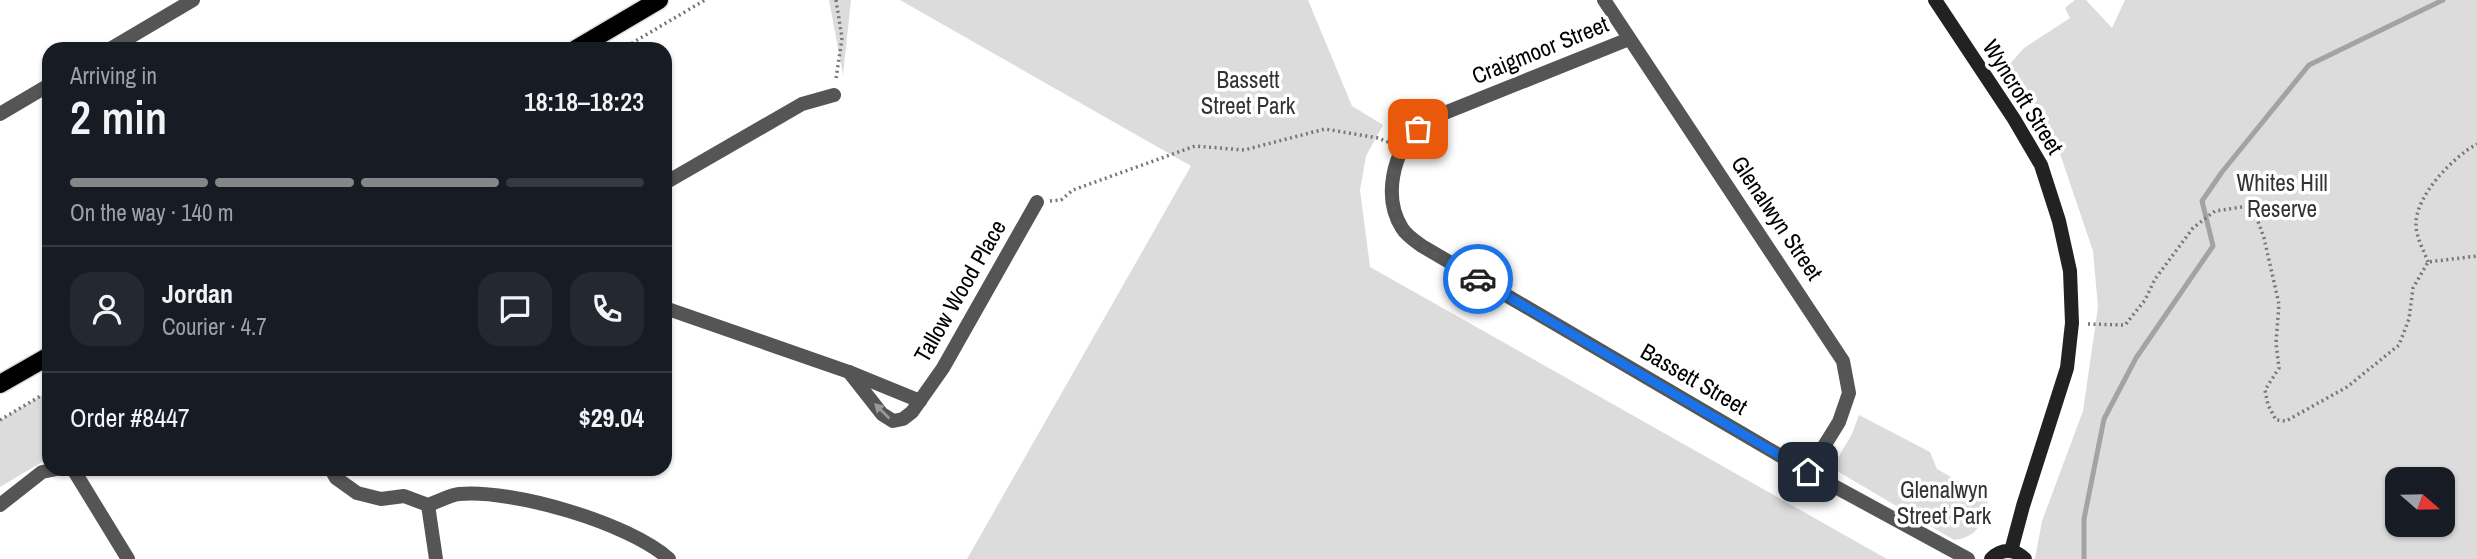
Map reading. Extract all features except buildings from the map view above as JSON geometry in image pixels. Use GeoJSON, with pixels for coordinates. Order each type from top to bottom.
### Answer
{"type":"FeatureCollection","features":[{"type":"Feature","properties":{"kind":"main road"},"geometry":{"type":"LineString","coordinates":[[588,42],[659,0]]}},
{"type":"Feature","properties":{"kind":"main road"},"geometry":{"type":"LineString","coordinates":[[0,384],[42,360]]}},
{"type":"Feature","properties":{"kind":"street"},"geometry":{"type":"LineString","coordinates":[[122,42],[193,0]]}},
{"type":"Feature","properties":{"kind":"street","name":"Glenalwyn Street"},"geometry":{"type":"LineString","coordinates":[[1604,0],[1843,362],[1849,393],[1839,422],[1808,472]]}},
{"type":"Feature","properties":{"kind":"street","name":"Wyncroft Street"},"geometry":{"type":"LineString","coordinates":[[1935,0],[2014,119],[2041,165],[2059,221],[2070,271],[2072,323],[2067,368],[2011,551]]}},
{"type":"Feature","properties":{"kind":"street","name":"Craigmoor Street"},"geometry":{"type":"LineString","coordinates":[[1402,230],[1393,208],[1392,176],[1403,149],[1418,129],[1442,114],[1629,39]]}},
{"type":"Feature","properties":{"kind":"street"},"geometry":{"type":"LineString","coordinates":[[0,114],[42,89]]}},
{"type":"Feature","properties":{"kind":"street"},"geometry":{"type":"LineString","coordinates":[[672,179],[802,104],[834,95]]}},
{"type":"Feature","properties":{"kind":"street","name":"Tallow Wood Place"},"geometry":{"type":"LineString","coordinates":[[849,372],[882,414],[893,421],[903,419],[912,412],[943,368],[1037,202]]}},
{"type":"Feature","properties":{"kind":"street","name":"Bassett Street"},"geometry":{"type":"LineString","coordinates":[[1402,230],[1422,246],[1808,472],[1968,559]]}},
{"type":"Feature","properties":{"kind":"street"},"geometry":{"type":"LineString","coordinates":[[672,310],[849,372],[920,401]]}},
{"type":"Feature","properties":{"kind":"street"},"geometry":{"type":"LineString","coordinates":[[0,505],[42,472]]}},
{"type":"Feature","properties":{"kind":"street"},"geometry":{"type":"LineString","coordinates":[[77,476],[128,559]]}},
{"type":"Feature","properties":{"kind":"street"},"geometry":{"type":"LineString","coordinates":[[335,476],[357,493],[381,499],[404,496],[428,505],[457,494],[510,495],[537,501],[630,535],[669,559]]}},
{"type":"Feature","properties":{"kind":"street"},"geometry":{"type":"LineString","coordinates":[[428,505],[436,559]]}},
{"type":"Feature","properties":{"kind":"street"},"geometry":{"type":"LineString","coordinates":[[1991,559],[2003,551],[2019,553],[2025,559]]}},
{"type":"Feature","properties":{"kind":"path"},"geometry":{"type":"LineString","coordinates":[[634,42],[705,0]]}},
{"type":"Feature","properties":{"kind":"path"},"geometry":{"type":"LineString","coordinates":[[834,95],[842,38],[836,0]]}},
{"type":"Feature","properties":{"kind":"path"},"geometry":{"type":"LineString","coordinates":[[1037,202],[1060,200],[1073,190],[1195,146],[1244,150],[1325,129],[1378,138],[1403,149]]}},
{"type":"Feature","properties":{"kind":"path"},"geometry":{"type":"LineString","coordinates":[[2428,262],[2416,230],[2416,215],[2437,179],[2466,150],[2477,144]]}},
{"type":"Feature","properties":{"kind":"path"},"geometry":{"type":"LineString","coordinates":[[2072,323],[2124,325],[2145,300],[2155,279],[2193,228],[2215,211],[2249,206],[2255,213],[2264,238],[2279,304],[2276,343],[2278,368],[2265,390],[2268,405],[2276,420],[2286,422],[2347,387],[2399,345],[2409,319],[2413,288],[2428,262]]}},
{"type":"Feature","properties":{"kind":"path"},"geometry":{"type":"LineString","coordinates":[[2428,262],[2477,256]]}},
{"type":"Feature","properties":{"kind":"path"},"geometry":{"type":"LineString","coordinates":[[0,420],[42,395]]}},
{"type":"Feature","properties":{"kind":"green space"},"geometry":{"type":"Polygon","coordinates":[[[829,0],[851,0],[843,75],[829,0]]]}},
{"type":"Feature","properties":{"kind":"green space","name":"Bassett Street Park"},"geometry":{"type":"Polygon","coordinates":[[[900,0],[1308,0],[1352,106],[1383,125],[1366,156],[1360,190],[1370,267],[1887,559],[967,559],[1191,166],[900,0]]]}},
{"type":"Feature","properties":{"kind":"green space","name":"Whites Hill Reserve"},"geometry":{"type":"Polygon","coordinates":[[[2075,0],[2086,0],[2112,28],[2125,0],[2477,0],[2477,559],[2035,559],[2042,521],[2083,411],[2098,307],[2093,251],[2057,145],[2008,66],[2024,48],[2070,18],[2065,8],[2075,0]]]}},
{"type":"Feature","properties":{"kind":"green space"},"geometry":{"type":"Polygon","coordinates":[[[42,395],[42,462],[0,487],[0,420],[42,395]]]}},
{"type":"Feature","properties":{"kind":"green space","name":"Glenalwyn Street Park"},"geometry":{"type":"Polygon","coordinates":[[[1859,415],[1930,452],[1937,469],[1989,499],[1975,532],[1954,540],[1832,468],[1852,434],[1859,415]]]}},
{"type":"Feature","properties":{"kind":"waterway"},"geometry":{"type":"LineString","coordinates":[[2084,559],[2084,519],[2104,419],[2136,358],[2213,246],[2202,201],[2222,172],[2309,65],[2443,0]]}},
{"type":"Feature","properties":{"kind":"way so far"},"geometry":{"type":"LineString","coordinates":[[1418,129],[1403,149],[1392,176],[1393,208],[1402,230],[1422,246],[1478,279]]}},
{"type":"Feature","properties":{"kind":"route"},"geometry":{"type":"LineString","coordinates":[[1478,279],[1808,472]]}}]}
